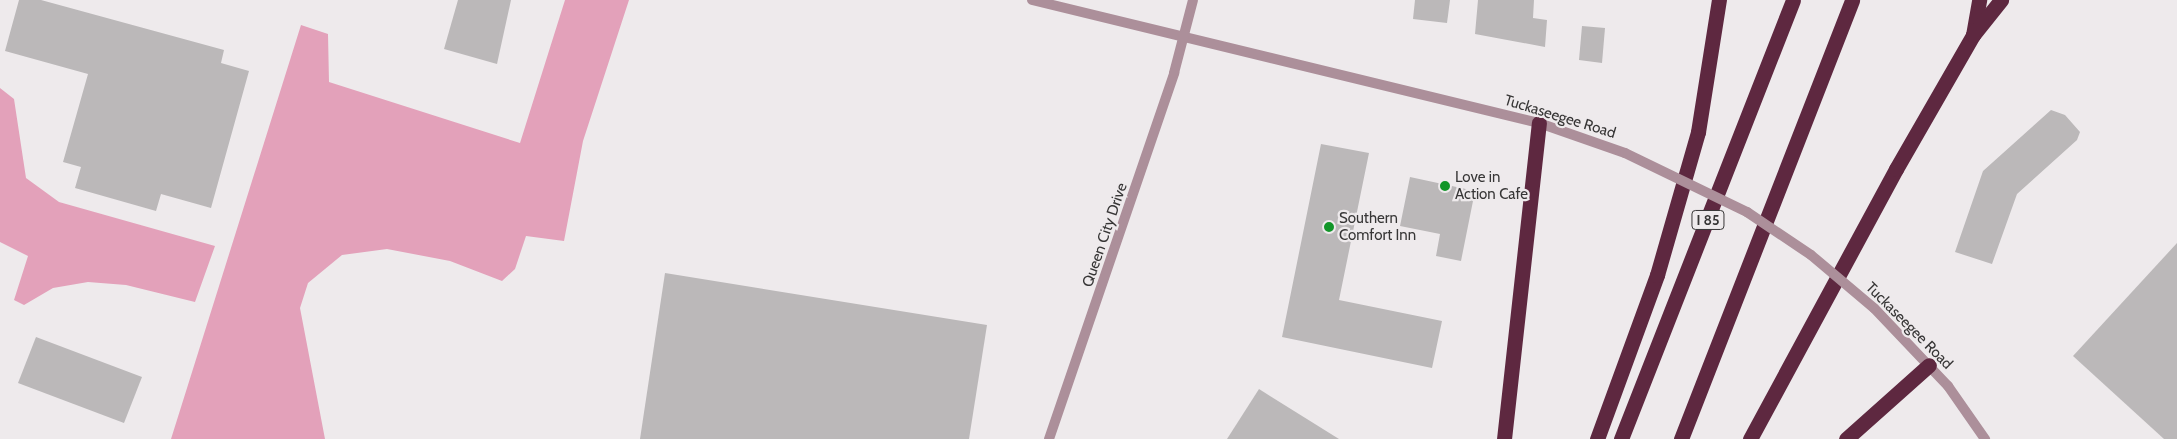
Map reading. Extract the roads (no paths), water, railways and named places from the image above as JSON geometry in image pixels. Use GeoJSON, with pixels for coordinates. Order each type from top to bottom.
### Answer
{"type":"FeatureCollection","features":[{"type":"Feature","properties":{"kind":"highway"},"geometry":{"type":"LineString","coordinates":[[1598,439],[1657,275],[1698,132],[1719,0]]}},
{"type":"Feature","properties":{"kind":"highway","name":"I 85"},"geometry":{"type":"LineString","coordinates":[[1621,439],[1793,0]]}},
{"type":"Feature","properties":{"kind":"highway"},"geometry":{"type":"LineString","coordinates":[[1681,439],[1852,0]]}},
{"type":"Feature","properties":{"kind":"highway"},"geometry":{"type":"LineString","coordinates":[[1972,35],[1979,0]]}},
{"type":"Feature","properties":{"kind":"highway"},"geometry":{"type":"LineString","coordinates":[[1750,439],[1972,35],[2001,0]]}},
{"type":"Feature","properties":{"kind":"highway"},"geometry":{"type":"LineString","coordinates":[[1504,439],[1539,123]]}},
{"type":"Feature","properties":{"kind":"highway"},"geometry":{"type":"LineString","coordinates":[[1846,439],[1929,365]]}},
{"type":"Feature","properties":{"kind":"street","name":"Tuckaseegee Road"},"geometry":{"type":"LineString","coordinates":[[1032,0],[1539,123],[1625,153],[1747,212],[1811,255],[1874,308],[1929,365],[1985,439]]}},
{"type":"Feature","properties":{"kind":"street","name":"Queen City Drive"},"geometry":{"type":"LineString","coordinates":[[1049,439],[1184,38],[1193,0]]}},
{"type":"Feature","properties":{"kind":"place","name":"Love in Action Cafe"},"geometry":{"type":"Point","coordinates":[1445,186]}},
{"type":"Feature","properties":{"kind":"place","name":"Southern Comfort Inn"},"geometry":{"type":"Point","coordinates":[1329,227]}}]}
